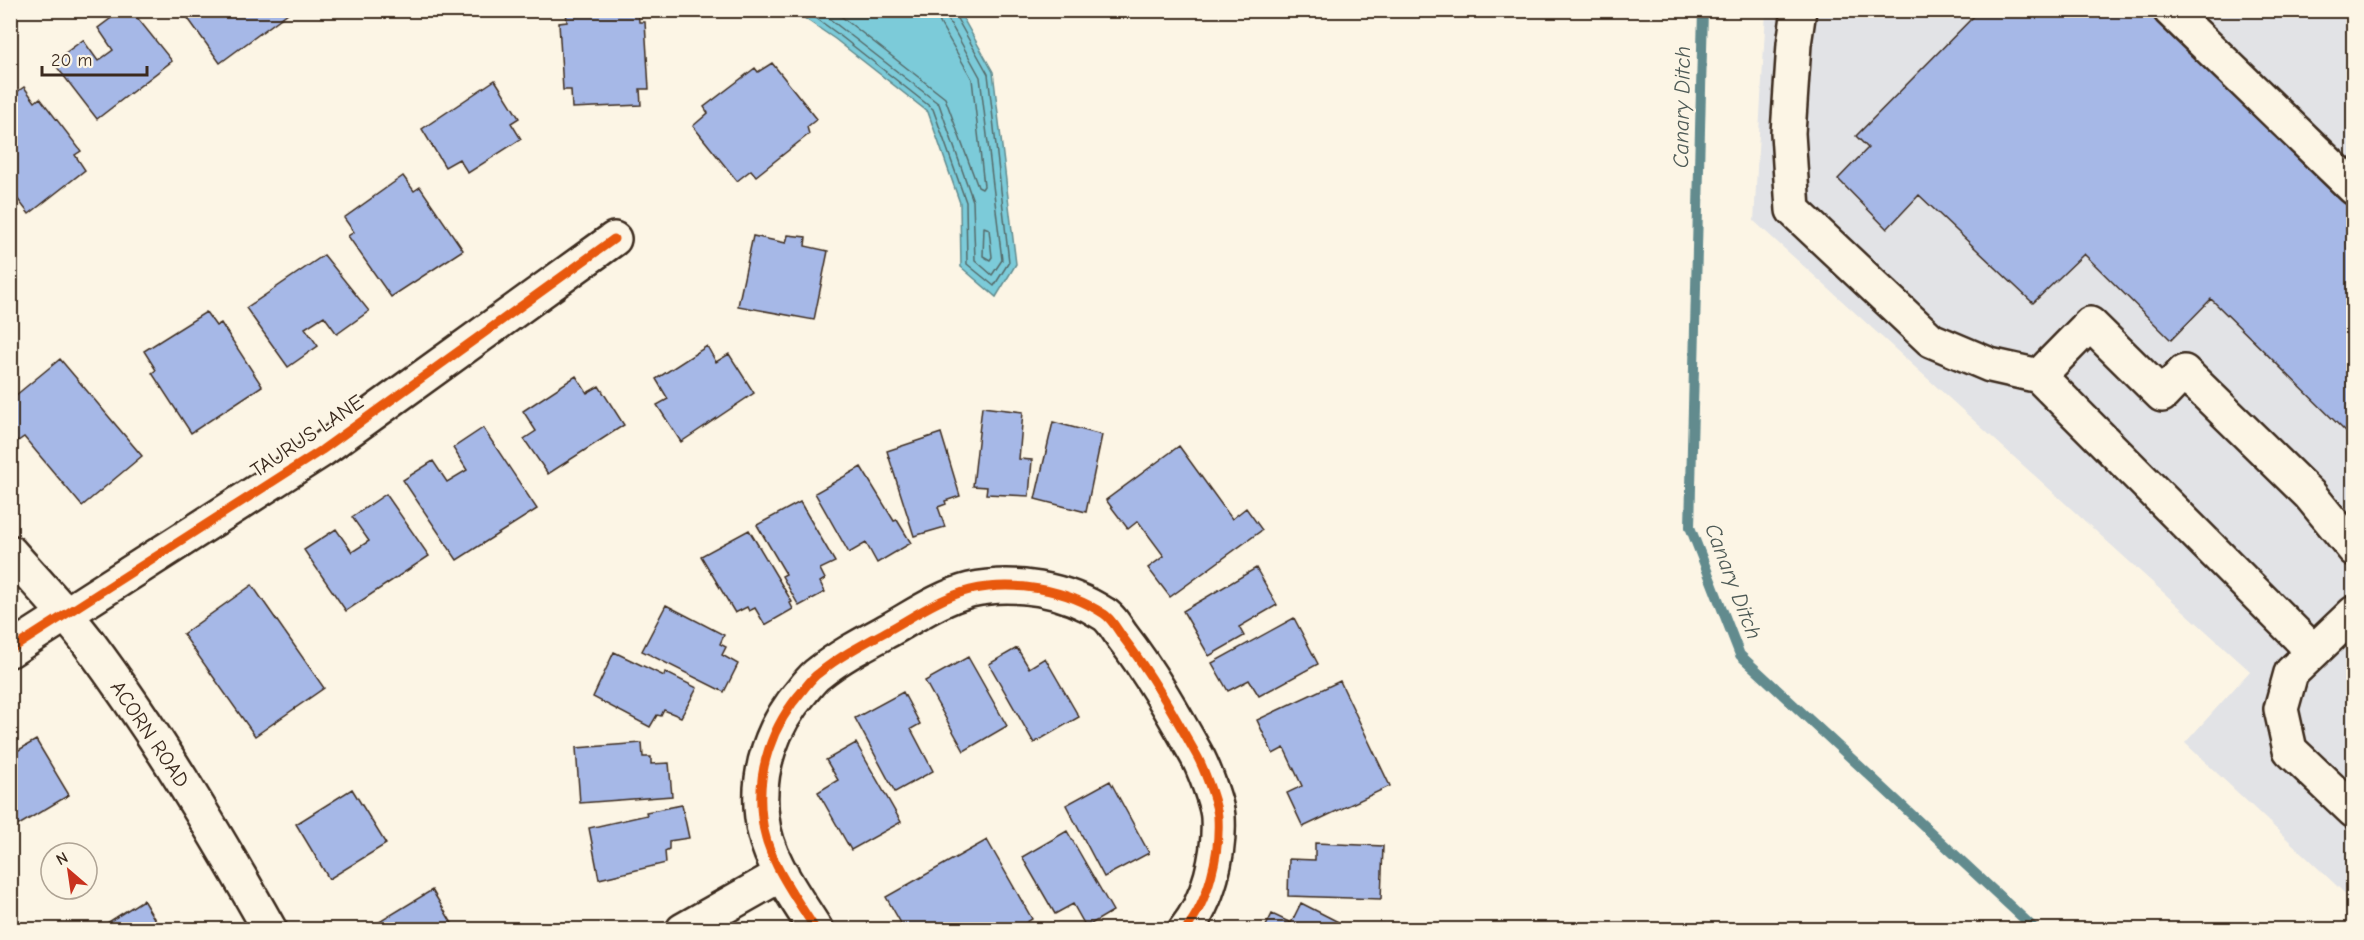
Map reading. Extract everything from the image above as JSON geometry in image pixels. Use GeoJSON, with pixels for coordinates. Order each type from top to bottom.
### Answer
{"type":"FeatureCollection","features":[{"type":"Feature","properties":{"kind":"street"},"geometry":{"type":"LineString","coordinates":[[1799,10],[1794,44],[1788,133],[1793,210],[1931,340],[1990,365],[2038,376],[2313,651]]}},
{"type":"Feature","properties":{"kind":"street"},"geometry":{"type":"LineString","coordinates":[[2170,10],[2354,188]]}},
{"type":"Feature","properties":{"kind":"street","name":"TAURUS LANE"},"geometry":{"type":"LineString","coordinates":[[10,650],[322,450],[614,239]]}},
{"type":"Feature","properties":{"kind":"street"},"geometry":{"type":"LineString","coordinates":[[2038,376],[2090,324],[2162,395],[2184,372],[2310,495],[2354,549]]}},
{"type":"Feature","properties":{"kind":"street","name":"ACORN ROAD"},"geometry":{"type":"LineString","coordinates":[[10,552],[87,640],[204,814],[270,930]]}},
{"type":"Feature","properties":{"kind":"street"},"geometry":{"type":"LineString","coordinates":[[816,930],[782,874],[769,846],[762,819],[762,778],[771,740],[789,706],[817,674],[857,648],[931,606],[970,590],[1009,586],[1047,589],[1106,615],[1136,654],[1200,762],[1218,814],[1216,852],[1205,891],[1185,930]]}},
{"type":"Feature","properties":{"kind":"street"},"geometry":{"type":"LineString","coordinates":[[2354,613],[2290,673],[2281,709],[2290,750],[2354,811]]}},
{"type":"Feature","properties":{"kind":"street"},"geometry":{"type":"LineString","coordinates":[[683,930],[782,874]]}},
{"type":"Feature","properties":{"kind":"shaded area"},"geometry":{"type":"Polygon","coordinates":[[[1766,11],[2353,11],[2353,901],[2185,743],[2250,671],[1754,221],[1766,11]]]}},
{"type":"Feature","properties":{"kind":"water"},"geometry":{"type":"Polygon","coordinates":[[[794,11],[959,11],[993,72],[1016,264],[996,297],[961,267],[960,203],[928,112],[835,39],[794,11]]]}},
{"type":"Feature","properties":{"kind":"building"},"geometry":{"type":"Polygon","coordinates":[[[122,10],[131,10],[172,61],[97,119],[53,62],[83,40],[98,61],[113,50],[98,28],[122,10]]]}},
{"type":"Feature","properties":{"kind":"building"},"geometry":{"type":"Polygon","coordinates":[[[182,10],[292,10],[220,63],[182,10]]]}},
{"type":"Feature","properties":{"kind":"building"},"geometry":{"type":"Polygon","coordinates":[[[566,10],[638,10],[639,22],[645,22],[649,89],[640,89],[641,105],[572,108],[571,90],[563,90],[559,23],[567,22],[566,10]]]}},
{"type":"Feature","properties":{"kind":"building"},"geometry":{"type":"Polygon","coordinates":[[[1980,10],[2148,10],[2354,211],[2354,440],[2211,299],[2171,340],[2084,254],[2033,303],[1919,195],[1887,229],[1838,179],[1868,148],[1856,136],[1980,10]]]}},
{"type":"Feature","properties":{"kind":"building"},"geometry":{"type":"Polygon","coordinates":[[[772,63],[817,119],[807,127],[809,134],[756,176],[751,170],[737,181],[693,126],[708,113],[704,107],[755,68],[758,72],[772,63]]]}},
{"type":"Feature","properties":{"kind":"building"},"geometry":{"type":"Polygon","coordinates":[[[495,80],[519,118],[511,123],[521,139],[468,173],[459,159],[445,167],[422,129],[495,80]]]}},
{"type":"Feature","properties":{"kind":"building"},"geometry":{"type":"Polygon","coordinates":[[[24,87],[35,102],[40,98],[81,151],[75,155],[85,170],[29,214],[10,189],[10,97],[24,87]]]}},
{"type":"Feature","properties":{"kind":"building"},"geometry":{"type":"Polygon","coordinates":[[[403,176],[414,191],[420,187],[463,250],[391,297],[348,236],[354,232],[344,218],[403,176]]]}},
{"type":"Feature","properties":{"kind":"building"},"geometry":{"type":"Polygon","coordinates":[[[788,235],[806,237],[805,246],[828,251],[814,320],[738,306],[753,236],[786,243],[788,235]]]}},
{"type":"Feature","properties":{"kind":"building"},"geometry":{"type":"Polygon","coordinates":[[[324,255],[369,311],[337,334],[324,316],[305,328],[318,346],[288,367],[246,308],[324,255]]]}},
{"type":"Feature","properties":{"kind":"building"},"geometry":{"type":"Polygon","coordinates":[[[206,312],[216,326],[221,323],[262,386],[191,433],[152,373],[156,370],[144,351],[206,312]]]}},
{"type":"Feature","properties":{"kind":"building"},"geometry":{"type":"Polygon","coordinates":[[[707,346],[716,362],[729,354],[754,393],[681,442],[657,405],[668,399],[656,379],[707,346]]]}},
{"type":"Feature","properties":{"kind":"building"},"geometry":{"type":"Polygon","coordinates":[[[60,359],[142,456],[82,506],[24,437],[18,441],[10,432],[10,400],[60,359]]]}},
{"type":"Feature","properties":{"kind":"building"},"geometry":{"type":"Polygon","coordinates":[[[576,376],[587,393],[599,386],[624,425],[548,474],[524,439],[536,431],[523,411],[576,376]]]}},
{"type":"Feature","properties":{"kind":"building"},"geometry":{"type":"Polygon","coordinates":[[[982,407],[1023,412],[1019,459],[1032,460],[1029,496],[986,494],[987,487],[973,486],[982,407]]]}},
{"type":"Feature","properties":{"kind":"building"},"geometry":{"type":"Polygon","coordinates":[[[1053,422],[1102,435],[1086,512],[1035,499],[1053,422]]]}},
{"type":"Feature","properties":{"kind":"building"},"geometry":{"type":"Polygon","coordinates":[[[483,428],[537,509],[457,560],[403,480],[433,461],[447,482],[467,470],[453,448],[483,428]]]}},
{"type":"Feature","properties":{"kind":"building"},"geometry":{"type":"Polygon","coordinates":[[[941,433],[960,496],[945,501],[946,504],[938,507],[945,527],[914,536],[887,451],[941,433]]]}},
{"type":"Feature","properties":{"kind":"building"},"geometry":{"type":"Polygon","coordinates":[[[1179,446],[1232,519],[1246,508],[1262,530],[1170,597],[1148,568],[1164,556],[1138,521],[1128,529],[1106,500],[1179,446]]]}},
{"type":"Feature","properties":{"kind":"building"},"geometry":{"type":"Polygon","coordinates":[[[861,467],[894,521],[897,520],[911,543],[877,563],[866,543],[849,553],[815,493],[861,467]]]}},
{"type":"Feature","properties":{"kind":"building"},"geometry":{"type":"Polygon","coordinates":[[[386,494],[429,556],[346,611],[304,550],[336,529],[352,552],[369,541],[352,517],[386,494]]]}},
{"type":"Feature","properties":{"kind":"building"},"geometry":{"type":"Polygon","coordinates":[[[800,502],[835,562],[820,569],[825,579],[820,582],[825,592],[799,606],[782,576],[786,574],[757,525],[800,502]]]}},
{"type":"Feature","properties":{"kind":"building"},"geometry":{"type":"Polygon","coordinates":[[[749,530],[792,602],[790,603],[793,609],[765,625],[755,608],[749,611],[747,607],[735,613],[701,556],[749,530]]]}},
{"type":"Feature","properties":{"kind":"building"},"geometry":{"type":"Polygon","coordinates":[[[1256,568],[1277,605],[1239,627],[1244,636],[1209,656],[1183,611],[1256,568]]]}},
{"type":"Feature","properties":{"kind":"building"},"geometry":{"type":"Polygon","coordinates":[[[252,585],[324,688],[255,736],[183,634],[252,585]]]}},
{"type":"Feature","properties":{"kind":"building"},"geometry":{"type":"Polygon","coordinates":[[[666,605],[724,635],[720,644],[726,647],[722,655],[738,664],[724,692],[642,651],[666,605]]]}},
{"type":"Feature","properties":{"kind":"building"},"geometry":{"type":"Polygon","coordinates":[[[1294,618],[1318,664],[1259,696],[1249,680],[1228,691],[1212,663],[1294,618]]]}},
{"type":"Feature","properties":{"kind":"building"},"geometry":{"type":"Polygon","coordinates":[[[1017,648],[1029,668],[1045,658],[1079,717],[1034,743],[989,664],[1017,648]]]}},
{"type":"Feature","properties":{"kind":"building"},"geometry":{"type":"Polygon","coordinates":[[[614,652],[664,676],[665,672],[697,688],[681,717],[664,710],[661,716],[657,715],[650,727],[593,697],[614,652]]]}},
{"type":"Feature","properties":{"kind":"building"},"geometry":{"type":"Polygon","coordinates":[[[968,657],[1007,726],[964,751],[925,681],[968,657]]]}},
{"type":"Feature","properties":{"kind":"building"},"geometry":{"type":"Polygon","coordinates":[[[1340,681],[1390,786],[1303,827],[1287,793],[1302,786],[1284,748],[1273,754],[1257,720],[1340,681]]]}},
{"type":"Feature","properties":{"kind":"building"},"geometry":{"type":"Polygon","coordinates":[[[903,692],[920,724],[911,729],[933,771],[895,792],[855,718],[903,692]]]}},
{"type":"Feature","properties":{"kind":"building"},"geometry":{"type":"Polygon","coordinates":[[[36,740],[69,795],[12,829],[10,826],[10,755],[36,740]]]}},
{"type":"Feature","properties":{"kind":"building"},"geometry":{"type":"Polygon","coordinates":[[[642,743],[643,757],[651,757],[651,764],[669,763],[672,796],[580,803],[576,748],[642,743]]]}},
{"type":"Feature","properties":{"kind":"building"},"geometry":{"type":"Polygon","coordinates":[[[856,743],[901,822],[851,850],[818,792],[838,780],[826,760],[856,743]]]}},
{"type":"Feature","properties":{"kind":"building"},"geometry":{"type":"Polygon","coordinates":[[[1110,781],[1149,853],[1104,877],[1066,805],[1110,781]]]}},
{"type":"Feature","properties":{"kind":"building"},"geometry":{"type":"Polygon","coordinates":[[[352,789],[386,844],[329,879],[296,824],[352,789]]]}},
{"type":"Feature","properties":{"kind":"building"},"geometry":{"type":"Polygon","coordinates":[[[682,805],[689,838],[669,841],[669,849],[665,851],[666,863],[599,879],[589,828],[647,815],[646,812],[682,805]]]}},
{"type":"Feature","properties":{"kind":"building"},"geometry":{"type":"Polygon","coordinates":[[[1067,831],[1113,911],[1086,927],[1073,904],[1055,914],[1022,857],[1067,831]]]}},
{"type":"Feature","properties":{"kind":"building"},"geometry":{"type":"Polygon","coordinates":[[[987,840],[1032,919],[1014,930],[995,930],[994,926],[988,930],[905,930],[886,897],[987,840]]]}},
{"type":"Feature","properties":{"kind":"building"},"geometry":{"type":"Polygon","coordinates":[[[1315,843],[1383,846],[1381,899],[1288,896],[1289,859],[1315,860],[1315,843]]]}},
{"type":"Feature","properties":{"kind":"building"},"geometry":{"type":"Polygon","coordinates":[[[432,890],[456,930],[379,930],[376,924],[432,890]]]}},
{"type":"Feature","properties":{"kind":"building"},"geometry":{"type":"Polygon","coordinates":[[[143,900],[161,930],[96,930],[143,900]]]}},
{"type":"Feature","properties":{"kind":"building"},"geometry":{"type":"Polygon","coordinates":[[[1301,903],[1354,930],[1264,930],[1272,914],[1291,923],[1301,903]]]}},
{"type":"Feature","properties":{"kind":"waterway","name":"Canary Ditch"},"geometry":{"type":"LineString","coordinates":[[1703,10],[1690,527],[1740,655],[2036,930]]}},
{"type":"Feature","properties":{"kind":"cycle path"},"geometry":{"type":"LineString","coordinates":[[10,650],[322,450],[614,239]]}},
{"type":"Feature","properties":{"kind":"cycle path"},"geometry":{"type":"LineString","coordinates":[[816,930],[775,862],[762,818],[764,766],[775,733],[783,718],[815,676],[853,650],[949,597],[970,590],[1004,586],[1057,593],[1089,605],[1107,616],[1152,678],[1196,754],[1215,803],[1218,831],[1215,861],[1207,891],[1185,930]]}}]}
